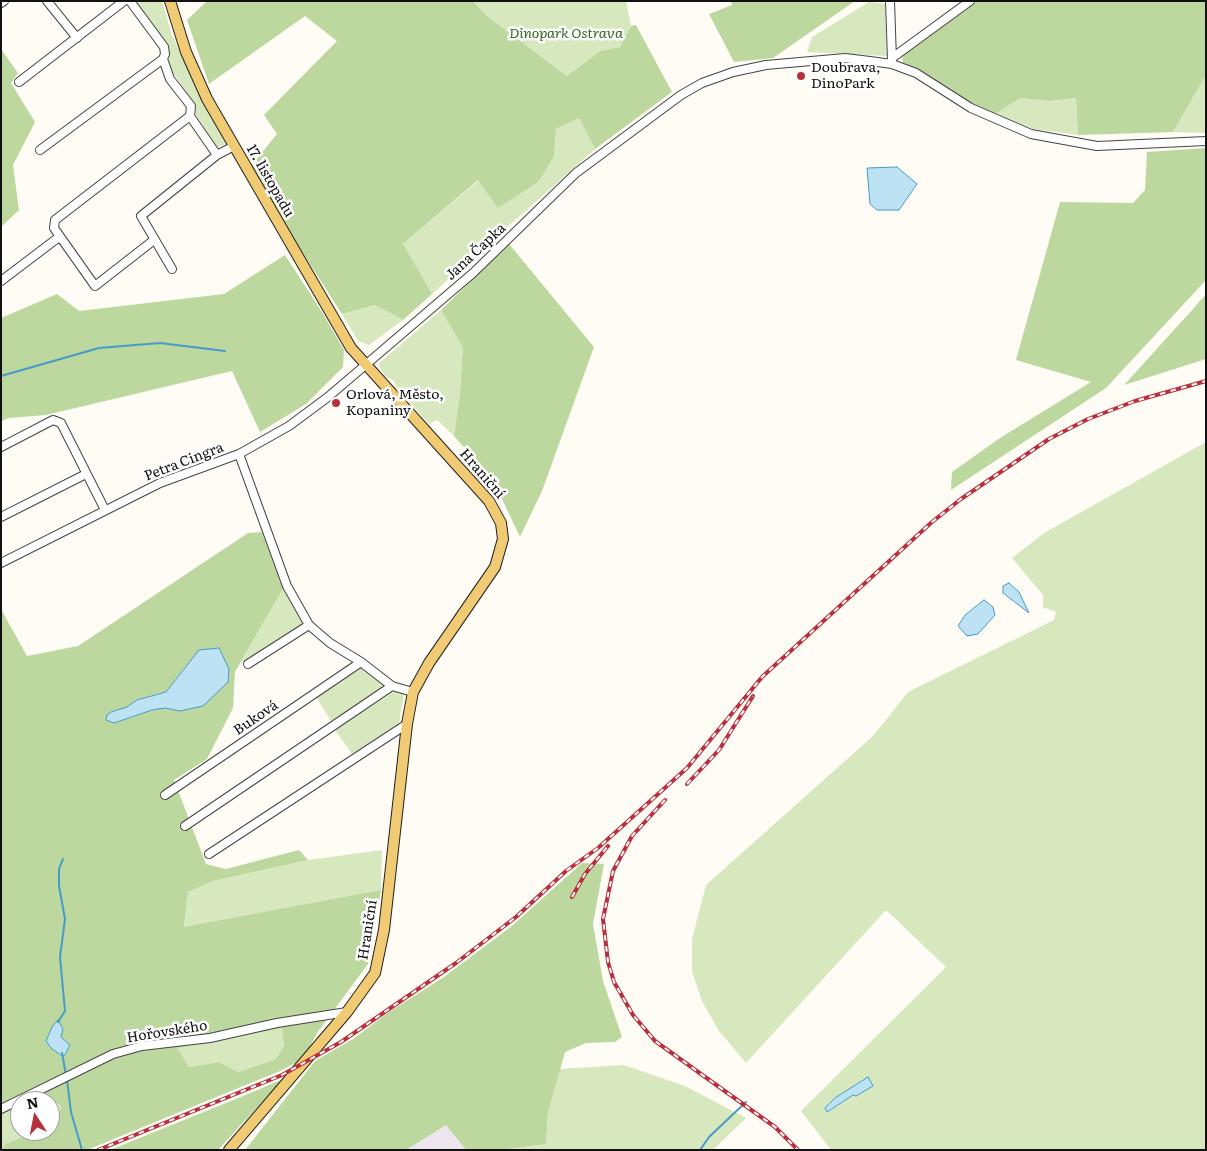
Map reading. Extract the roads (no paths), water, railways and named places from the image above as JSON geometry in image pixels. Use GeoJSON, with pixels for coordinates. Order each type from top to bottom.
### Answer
{"type":"FeatureCollection","features":[{"type":"Feature","properties":{"kind":"main road","name":"17. listopadu"},"geometry":{"type":"LineString","coordinates":[[170,1],[195,75],[351,348],[365,366]]}},
{"type":"Feature","properties":{"kind":"main road","name":"Hraniční"},"geometry":{"type":"LineString","coordinates":[[229,1150],[347,1012],[371,980],[381,950],[407,724],[413,692],[424,670],[495,567],[502,547],[502,531],[498,516],[489,502],[365,366]]}},
{"type":"Feature","properties":{"kind":"street"},"geometry":{"type":"LineString","coordinates":[[47,1],[77,38]]}},
{"type":"Feature","properties":{"kind":"street"},"geometry":{"type":"LineString","coordinates":[[19,82],[124,1]]}},
{"type":"Feature","properties":{"kind":"street"},"geometry":{"type":"LineString","coordinates":[[40,150],[163,59],[165,54],[164,47],[130,1]]}},
{"type":"Feature","properties":{"kind":"street"},"geometry":{"type":"LineString","coordinates":[[890,1],[892,61]]}},
{"type":"Feature","properties":{"kind":"street"},"geometry":{"type":"LineString","coordinates":[[892,61],[970,1]]}},
{"type":"Feature","properties":{"kind":"street","name":"Jana Čapka"},"geometry":{"type":"LineString","coordinates":[[365,366],[473,274],[576,173],[681,95],[702,83],[733,72],[766,66],[845,58],[892,61],[916,73],[971,108],[1031,134],[1097,146],[1206,141]]}},
{"type":"Feature","properties":{"kind":"street"},"geometry":{"type":"LineString","coordinates":[[163,59],[170,79],[191,106],[190,116],[217,155]]}},
{"type":"Feature","properties":{"kind":"street"},"geometry":{"type":"LineString","coordinates":[[154,240],[95,286],[54,228],[58,215],[190,116]]}},
{"type":"Feature","properties":{"kind":"street"},"geometry":{"type":"LineString","coordinates":[[172,269],[141,216],[217,155],[234,146]]}},
{"type":"Feature","properties":{"kind":"street"},"geometry":{"type":"LineString","coordinates":[[1,281],[59,237]]}},
{"type":"Feature","properties":{"kind":"street","name":"Petra Cingra"},"geometry":{"type":"LineString","coordinates":[[1,564],[160,483],[239,454],[289,426],[365,366]]}},
{"type":"Feature","properties":{"kind":"street"},"geometry":{"type":"LineString","coordinates":[[1,447],[53,420],[61,424],[104,510]]}},
{"type":"Feature","properties":{"kind":"street"},"geometry":{"type":"LineString","coordinates":[[239,454],[287,586],[309,625],[330,643],[361,662],[392,686],[413,692]]}},
{"type":"Feature","properties":{"kind":"street"},"geometry":{"type":"LineString","coordinates":[[1,518],[86,474]]}},
{"type":"Feature","properties":{"kind":"street"},"geometry":{"type":"LineString","coordinates":[[248,664],[309,625]]}},
{"type":"Feature","properties":{"kind":"street","name":"Buková"},"geometry":{"type":"LineString","coordinates":[[165,795],[361,662]]}},
{"type":"Feature","properties":{"kind":"street"},"geometry":{"type":"LineString","coordinates":[[185,826],[392,686]]}},
{"type":"Feature","properties":{"kind":"street"},"geometry":{"type":"LineString","coordinates":[[208,854],[407,724]]}},
{"type":"Feature","properties":{"kind":"street","name":"Hořovského"},"geometry":{"type":"LineString","coordinates":[[1,1109],[113,1054],[142,1046],[210,1038],[277,1023],[347,1012]]}},
{"type":"Feature","properties":{"kind":"water"},"geometry":{"type":"Polygon","coordinates":[[[897,167],[917,184],[899,210],[877,210],[870,204],[867,168],[897,167]]]}},
{"type":"Feature","properties":{"kind":"water"},"geometry":{"type":"Polygon","coordinates":[[[1009,583],[1019,592],[1029,613],[1003,593],[1003,586],[1009,583]]]}},
{"type":"Feature","properties":{"kind":"water"},"geometry":{"type":"Polygon","coordinates":[[[984,600],[993,607],[995,615],[978,634],[967,636],[958,626],[965,615],[984,600]]]}},
{"type":"Feature","properties":{"kind":"water"},"geometry":{"type":"Polygon","coordinates":[[[219,648],[229,669],[228,682],[203,706],[180,711],[165,708],[152,710],[114,723],[106,720],[107,715],[111,712],[127,707],[137,700],[166,692],[199,650],[219,648]]]}},
{"type":"Feature","properties":{"kind":"water"},"geometry":{"type":"Polygon","coordinates":[[[58,1020],[63,1029],[61,1037],[70,1045],[65,1055],[62,1056],[51,1048],[46,1041],[52,1027],[58,1020]]]}},
{"type":"Feature","properties":{"kind":"water"},"geometry":{"type":"Polygon","coordinates":[[[868,1077],[873,1086],[856,1096],[853,1095],[827,1112],[825,1108],[835,1098],[868,1077]]]}},
{"type":"Feature","properties":{"kind":"waterway"},"geometry":{"type":"LineString","coordinates":[[1,376],[99,348],[160,343],[225,351]]}},
{"type":"Feature","properties":{"kind":"waterway"},"geometry":{"type":"LineString","coordinates":[[58,1022],[65,1011],[60,957],[65,919],[59,886],[59,869],[63,859]]}},
{"type":"Feature","properties":{"kind":"waterway"},"geometry":{"type":"LineString","coordinates":[[62,1053],[66,1075]]}},
{"type":"Feature","properties":{"kind":"waterway"},"geometry":{"type":"LineString","coordinates":[[67,1080],[71,1112],[82,1150]]}},
{"type":"Feature","properties":{"kind":"waterway"},"geometry":{"type":"LineString","coordinates":[[700,1150],[709,1137],[746,1102]]}},
{"type":"Feature","properties":{"kind":"railway"},"geometry":{"type":"LineString","coordinates":[[98,1150],[282,1075],[341,1042],[456,963],[516,917],[566,871],[598,848],[687,768],[762,677],[932,522],[961,499],[1049,439],[1088,419],[1135,401],[1206,381]]}},
{"type":"Feature","properties":{"kind":"railway"},"geometry":{"type":"LineString","coordinates":[[687,784],[719,750],[753,696]]}},
{"type":"Feature","properties":{"kind":"railway"},"geometry":{"type":"LineString","coordinates":[[665,800],[632,836],[613,871],[603,919],[608,962],[614,982],[633,1015],[655,1041],[775,1127],[798,1150]]}},
{"type":"Feature","properties":{"kind":"railway"},"geometry":{"type":"LineString","coordinates":[[572,897],[585,874],[608,846]]}},
{"type":"Feature","properties":{"kind":"place","name":"Doubrava, DinoPark"},"geometry":{"type":"Point","coordinates":[801,76]}},
{"type":"Feature","properties":{"kind":"place","name":"Orlová, Město, Kopaniny"},"geometry":{"type":"Point","coordinates":[336,403]}},
{"type":"Feature","properties":{"kind":"park label","name":"Dinopark Ostrava"},"geometry":{"type":"Point","coordinates":[566,34]}}]}
